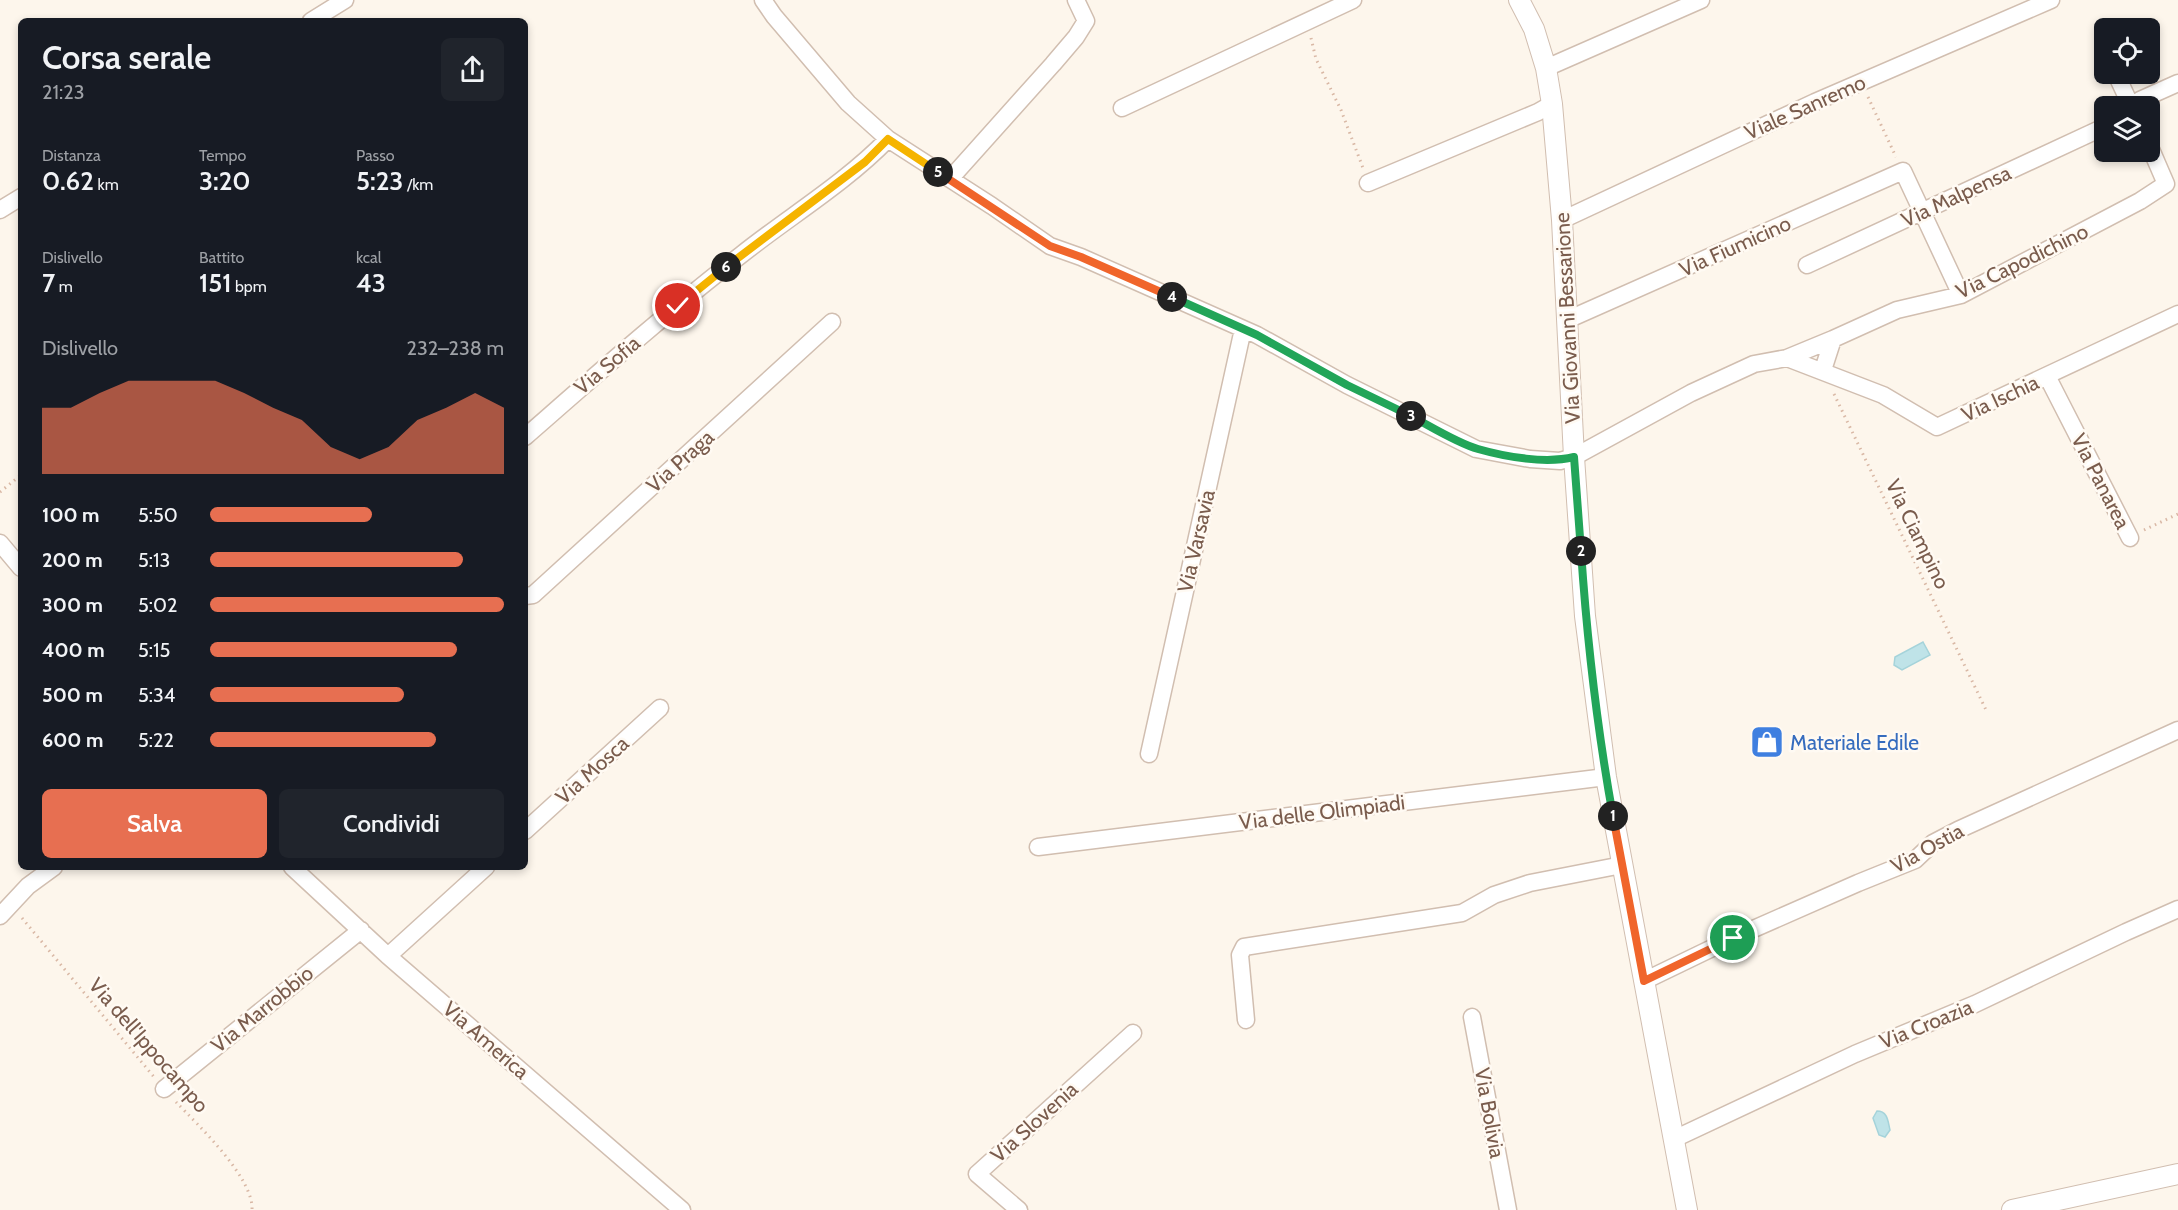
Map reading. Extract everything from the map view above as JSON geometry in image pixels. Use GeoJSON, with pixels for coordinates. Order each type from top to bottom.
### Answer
{"type":"FeatureCollection","features":[{"type":"Feature","properties":{"kind":"street"},"geometry":{"type":"LineString","coordinates":[[316,18],[345,0]]}},
{"type":"Feature","properties":{"kind":"street"},"geometry":{"type":"LineString","coordinates":[[763,0],[848,103],[888,139],[1050,246],[1081,257],[1243,329],[1347,385],[1476,448],[1530,459],[1560,461],[1574,457],[1691,393],[1754,364],[1787,358],[1822,370],[1833,339]]}},
{"type":"Feature","properties":{"kind":"street"},"geometry":{"type":"LineString","coordinates":[[950,179],[1076,37],[1086,21],[1076,0]]}},
{"type":"Feature","properties":{"kind":"street"},"geometry":{"type":"LineString","coordinates":[[1122,108],[1353,0]]}},
{"type":"Feature","properties":{"kind":"street","name":"Via Giovanni Bessarione"},"geometry":{"type":"LineString","coordinates":[[1519,0],[1534,29],[1546,68],[1552,104],[1562,220],[1585,616],[1606,777],[1687,1210]]}},
{"type":"Feature","properties":{"kind":"street"},"geometry":{"type":"LineString","coordinates":[[1546,68],[1701,0]]}},
{"type":"Feature","properties":{"kind":"street","name":"Viale Sanremo"},"geometry":{"type":"LineString","coordinates":[[1562,220],[1861,82],[2051,0]]}},
{"type":"Feature","properties":{"kind":"street"},"geometry":{"type":"LineString","coordinates":[[2149,96],[2178,83]]}},
{"type":"Feature","properties":{"kind":"street"},"geometry":{"type":"LineString","coordinates":[[1368,183],[1538,112],[1552,104]]}},
{"type":"Feature","properties":{"kind":"street","name":"Via Malpensa"},"geometry":{"type":"LineString","coordinates":[[1807,265],[2094,133]]}},
{"type":"Feature","properties":{"kind":"street","name":"Via Sofia"},"geometry":{"type":"LineString","coordinates":[[528,434],[651,328],[741,255],[865,162],[888,139]]}},
{"type":"Feature","properties":{"kind":"street","name":"Via Capodichino"},"geometry":{"type":"LineString","coordinates":[[1787,358],[1898,310],[1960,295],[2086,230],[2166,184],[2156,162]]}},
{"type":"Feature","properties":{"kind":"street"},"geometry":{"type":"LineString","coordinates":[[1902,171],[1960,295]]}},
{"type":"Feature","properties":{"kind":"street","name":"Via Fiumicino"},"geometry":{"type":"LineString","coordinates":[[1567,320],[1902,171]]}},
{"type":"Feature","properties":{"kind":"street"},"geometry":{"type":"LineString","coordinates":[[0,210],[18,199]]}},
{"type":"Feature","properties":{"kind":"street","name":"Via Ischia"},"geometry":{"type":"LineString","coordinates":[[1822,370],[1883,395],[1937,427],[2178,314]]}},
{"type":"Feature","properties":{"kind":"street","name":"Via Praga"},"geometry":{"type":"LineString","coordinates":[[528,595],[533,594],[832,322]]}},
{"type":"Feature","properties":{"kind":"street","name":"Via Varsavia"},"geometry":{"type":"LineString","coordinates":[[1149,754],[1243,329]]}},
{"type":"Feature","properties":{"kind":"street","name":"Via Panarea"},"geometry":{"type":"LineString","coordinates":[[2047,376],[2130,537]]}},
{"type":"Feature","properties":{"kind":"street"},"geometry":{"type":"LineString","coordinates":[[0,543],[18,564]]}},
{"type":"Feature","properties":{"kind":"street","name":"Via Mosca"},"geometry":{"type":"LineString","coordinates":[[528,828],[660,708]]}},
{"type":"Feature","properties":{"kind":"street","name":"Via Ostia"},"geometry":{"type":"LineString","coordinates":[[1644,981],[1764,924],[1915,860],[1933,843],[1950,834],[2178,730]]}},
{"type":"Feature","properties":{"kind":"street","name":"Via delle Olimpiadi"},"geometry":{"type":"LineString","coordinates":[[1038,847],[1606,777]]}},
{"type":"Feature","properties":{"kind":"street"},"geometry":{"type":"LineString","coordinates":[[1246,1020],[1240,955],[1244,947],[1462,913],[1494,895],[1530,883],[1622,865]]}},
{"type":"Feature","properties":{"kind":"street"},"geometry":{"type":"LineString","coordinates":[[6,910],[28,886],[50,870]]}},
{"type":"Feature","properties":{"kind":"street","name":"Via America"},"geometry":{"type":"LineString","coordinates":[[295,870],[388,956],[682,1210]]}},
{"type":"Feature","properties":{"kind":"street"},"geometry":{"type":"LineString","coordinates":[[388,956],[483,870]]}},
{"type":"Feature","properties":{"kind":"street","name":"Via Croazia"},"geometry":{"type":"LineString","coordinates":[[1674,1139],[1855,1054],[1975,1004],[2178,909]]}},
{"type":"Feature","properties":{"kind":"street","name":"Via Marrobbio"},"geometry":{"type":"LineString","coordinates":[[164,1089],[361,930]]}},
{"type":"Feature","properties":{"kind":"street","name":"Via Bolivia"},"geometry":{"type":"LineString","coordinates":[[1472,1017],[1508,1210]]}},
{"type":"Feature","properties":{"kind":"street","name":"Via Slovenia"},"geometry":{"type":"LineString","coordinates":[[1020,1210],[977,1173],[1133,1033]]}},
{"type":"Feature","properties":{"kind":"street"},"geometry":{"type":"LineString","coordinates":[[2012,1210],[2058,1206],[2178,1174]]}},
{"type":"Feature","properties":{"kind":"path"},"geometry":{"type":"LineString","coordinates":[[1306,22],[1316,59],[1341,110],[1368,183]]}},
{"type":"Feature","properties":{"kind":"path"},"geometry":{"type":"LineString","coordinates":[[1861,82],[1902,171]]}},
{"type":"Feature","properties":{"kind":"path","name":"Via Ciampino"},"geometry":{"type":"LineString","coordinates":[[1822,370],[1987,712]]}},
{"type":"Feature","properties":{"kind":"path"},"geometry":{"type":"LineString","coordinates":[[0,492],[18,477]]}},
{"type":"Feature","properties":{"kind":"path","name":"Via Panarea"},"geometry":{"type":"LineString","coordinates":[[2130,537],[2178,514]]}},
{"type":"Feature","properties":{"kind":"path","name":"Via dell'Ippocampo"},"geometry":{"type":"LineString","coordinates":[[6,910],[195,1121],[242,1177],[253,1200],[252,1210]]}},
{"type":"Feature","properties":{"kind":"water"},"geometry":{"type":"Polygon","coordinates":[[[1923,642],[1930,655],[1902,670],[1894,665],[1895,657],[1923,642]]]}},
{"type":"Feature","properties":{"kind":"water"},"geometry":{"type":"Polygon","coordinates":[[[1877,1111],[1881,1111],[1888,1120],[1890,1130],[1885,1137],[1879,1135],[1873,1118],[1877,1111]]]}},
{"type":"Feature","properties":{"kind":"place","name":"Materiale Edile"},"geometry":{"type":"Point","coordinates":[1767,742]}},
{"type":"Feature","properties":{"kind":"route"},"geometry":{"type":"LineString","coordinates":[[678,306],[741,255],[865,162],[888,139],[1050,246],[1081,257],[1257,335],[1347,385],[1476,448],[1530,459],[1560,461],[1574,457],[1585,616],[1606,777],[1644,981],[1733,938]]}}]}
